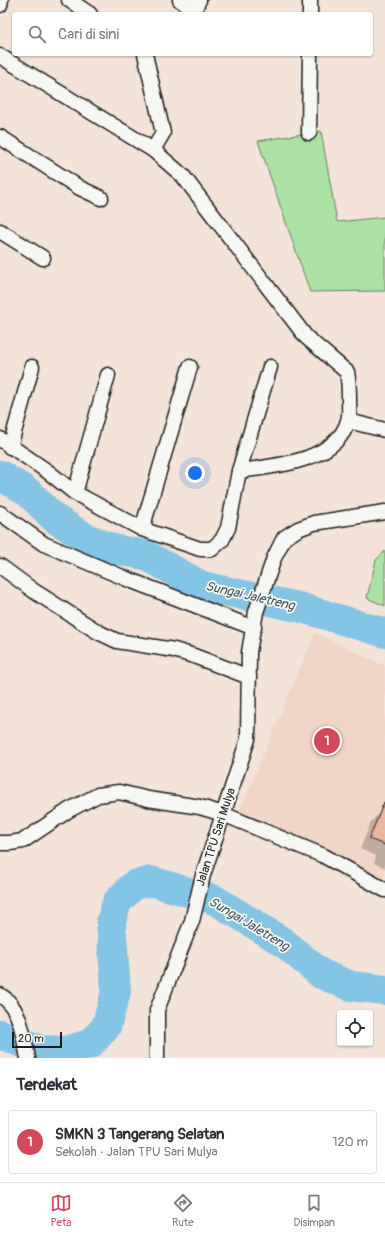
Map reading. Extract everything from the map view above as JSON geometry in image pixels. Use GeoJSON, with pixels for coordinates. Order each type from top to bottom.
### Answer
{"type":"FeatureCollection","features":[{"type":"Feature","properties":{"kind":"street"},"geometry":{"type":"LineString","coordinates":[[0,5],[1,0]]}},
{"type":"Feature","properties":{"kind":"street"},"geometry":{"type":"LineString","coordinates":[[69,0],[87,12]]}},
{"type":"Feature","properties":{"kind":"street"},"geometry":{"type":"LineString","coordinates":[[180,0],[191,6],[196,6],[199,0]]}},
{"type":"Feature","properties":{"kind":"street"},"geometry":{"type":"LineString","coordinates":[[310,0],[310,12]]}},
{"type":"Feature","properties":{"kind":"street"},"geometry":{"type":"LineString","coordinates":[[0,56],[153,150],[182,176],[306,337],[347,372],[349,380],[348,421],[337,441],[295,463],[239,471]]}},
{"type":"Feature","properties":{"kind":"street"},"geometry":{"type":"LineString","coordinates":[[145,56],[163,133],[153,150]]}},
{"type":"Feature","properties":{"kind":"street"},"geometry":{"type":"LineString","coordinates":[[309,132],[310,56]]}},
{"type":"Feature","properties":{"kind":"street"},"geometry":{"type":"LineString","coordinates":[[0,137],[80,188],[101,198]]}},
{"type":"Feature","properties":{"kind":"street"},"geometry":{"type":"LineString","coordinates":[[0,231],[43,258]]}},
{"type":"Feature","properties":{"kind":"street"},"geometry":{"type":"LineString","coordinates":[[32,367],[5,443],[47,471],[75,493],[142,529],[200,549],[215,548],[222,540],[228,528],[239,471],[270,367]]}},
{"type":"Feature","properties":{"kind":"street"},"geometry":{"type":"LineString","coordinates":[[142,529],[190,367]]}},
{"type":"Feature","properties":{"kind":"street"},"geometry":{"type":"LineString","coordinates":[[75,493],[108,375]]}},
{"type":"Feature","properties":{"kind":"street"},"geometry":{"type":"LineString","coordinates":[[348,421],[385,430]]}},
{"type":"Feature","properties":{"kind":"street","name":"Jalan TPU Sari Mulya"},"geometry":{"type":"LineString","coordinates":[[157,1058],[157,1010],[192,921],[203,875],[248,739],[249,652],[256,612],[274,558],[284,538],[298,528],[314,523],[385,512]]}},
{"type":"Feature","properties":{"kind":"street"},"geometry":{"type":"LineString","coordinates":[[0,513],[44,544],[127,579],[254,628]]}},
{"type":"Feature","properties":{"kind":"street"},"geometry":{"type":"LineString","coordinates":[[0,566],[34,591],[98,632],[117,641],[174,650],[194,656],[227,670],[248,676]]}},
{"type":"Feature","properties":{"kind":"street"},"geometry":{"type":"LineString","coordinates":[[0,843],[22,841],[69,810],[98,795],[119,792],[148,799],[200,807],[223,814],[324,856],[385,890]]}},
{"type":"Feature","properties":{"kind":"street"},"geometry":{"type":"LineString","coordinates":[[0,995],[9,1000],[19,1019],[28,1058]]}},
{"type":"Feature","properties":{"kind":"shaded area"},"geometry":{"type":"Polygon","coordinates":[[[315,633],[385,666],[385,881],[238,815],[315,633]]]}},
{"type":"Feature","properties":{"kind":"green space"},"geometry":{"type":"Polygon","coordinates":[[[321,131],[337,222],[385,217],[385,291],[310,292],[258,141],[321,131]]]}},
{"type":"Feature","properties":{"kind":"green space"},"geometry":{"type":"Polygon","coordinates":[[[385,551],[385,606],[367,598],[376,560],[385,551]]]}},
{"type":"Feature","properties":{"kind":"building"},"geometry":{"type":"Polygon","coordinates":[[[385,802],[385,845],[369,839],[385,802]]]}},
{"type":"Feature","properties":{"kind":"waterway","name":"Sungai Jaletreng"},"geometry":{"type":"LineString","coordinates":[[0,475],[29,493],[54,518],[86,538],[113,549],[145,555],[202,586],[302,608],[385,633]]}},
{"type":"Feature","properties":{"kind":"waterway","name":"Sungai Jaletreng"},"geometry":{"type":"LineString","coordinates":[[0,1034],[41,1050],[65,1051],[90,1044],[106,1027],[116,992],[111,922],[117,902],[134,885],[151,881],[215,900],[283,942],[321,974],[351,986],[385,990]]}},
{"type":"Feature","properties":{"kind":"place","name":"SMKN 3 Tangerang Selatan"},"geometry":{"type":"Point","coordinates":[327,741]}}]}
